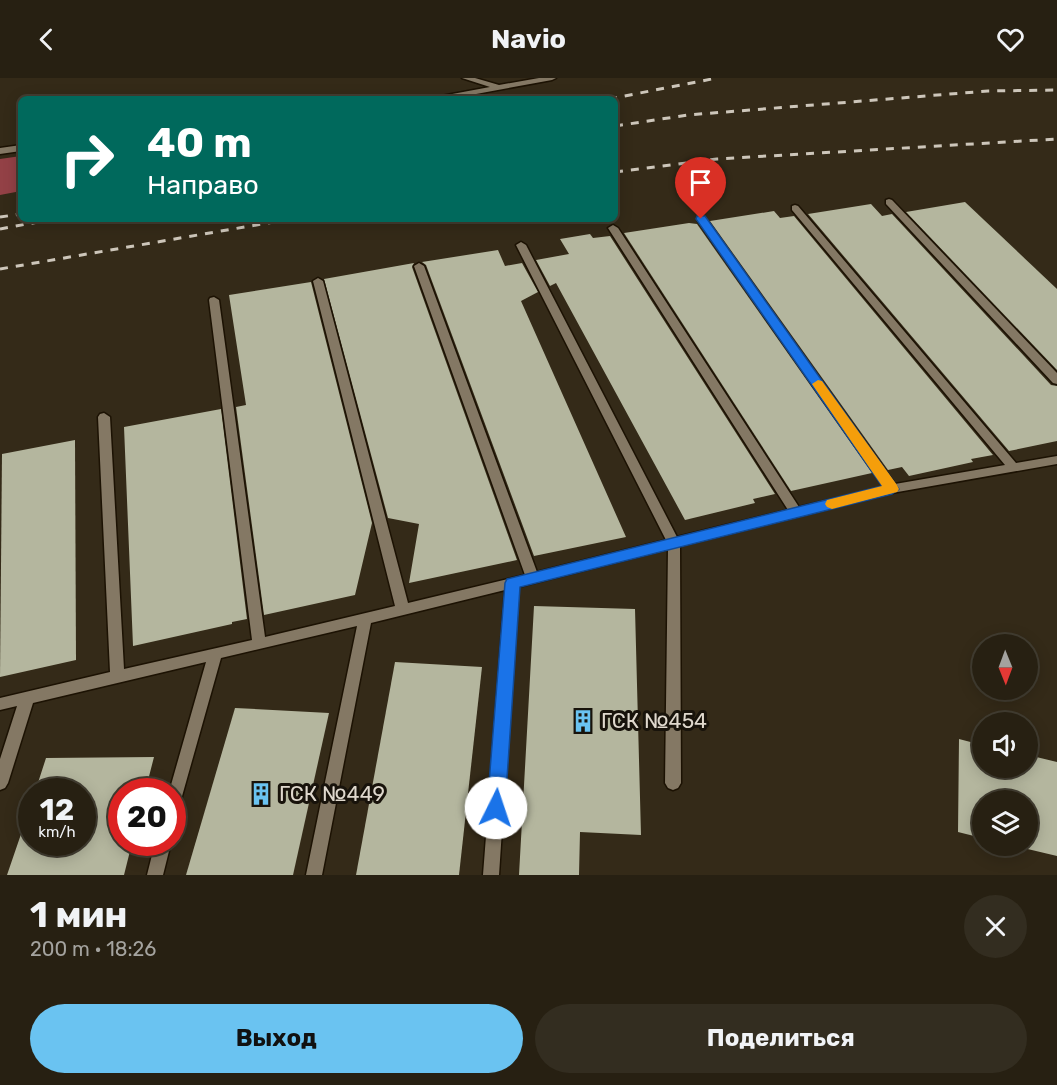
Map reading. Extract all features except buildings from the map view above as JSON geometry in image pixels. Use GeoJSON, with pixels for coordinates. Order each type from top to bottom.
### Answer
{"type":"FeatureCollection","features":[{"type":"Feature","properties":{"kind":"lane"},"geometry":{"type":"LineString","coordinates":[[466,78],[500,87]]}},
{"type":"Feature","properties":{"kind":"lane"},"geometry":{"type":"LineString","coordinates":[[452,96],[552,78]]}},
{"type":"Feature","properties":{"kind":"lane"},"geometry":{"type":"LineString","coordinates":[[0,151],[18,148]]}},
{"type":"Feature","properties":{"kind":"lane"},"geometry":{"type":"LineString","coordinates":[[889,202],[1057,380]]}},
{"type":"Feature","properties":{"kind":"lane"},"geometry":{"type":"LineString","coordinates":[[795,208],[1014,468]]}},
{"type":"Feature","properties":{"kind":"lane"},"geometry":{"type":"LineString","coordinates":[[701,219],[892,489]]}},
{"type":"Feature","properties":{"kind":"lane"},"geometry":{"type":"LineString","coordinates":[[613,228],[796,512]]}},
{"type":"Feature","properties":{"kind":"lane"},"geometry":{"type":"LineString","coordinates":[[521,244],[674,543],[673,783]]}},
{"type":"Feature","properties":{"kind":"lane"},"geometry":{"type":"LineString","coordinates":[[419,266],[533,578]]}},
{"type":"Feature","properties":{"kind":"lane"},"geometry":{"type":"LineString","coordinates":[[318,281],[403,610]]}},
{"type":"Feature","properties":{"kind":"lane"},"geometry":{"type":"LineString","coordinates":[[214,300],[260,644]]}},
{"type":"Feature","properties":{"kind":"lane"},"geometry":{"type":"LineString","coordinates":[[104,417],[117,678]]}},
{"type":"Feature","properties":{"kind":"lane"},"geometry":{"type":"LineString","coordinates":[[0,704],[403,610],[892,489],[1057,460]]}},
{"type":"Feature","properties":{"kind":"lane"},"geometry":{"type":"LineString","coordinates":[[491,875],[512,583]]}},
{"type":"Feature","properties":{"kind":"lane"},"geometry":{"type":"LineString","coordinates":[[314,875],[365,619]]}},
{"type":"Feature","properties":{"kind":"lane"},"geometry":{"type":"LineString","coordinates":[[181,778],[215,655]]}},
{"type":"Feature","properties":{"kind":"lane"},"geometry":{"type":"LineString","coordinates":[[0,783],[27,698]]}},
{"type":"Feature","properties":{"kind":"lane"},"geometry":{"type":"LineString","coordinates":[[154,875],[159,856]]}},
{"type":"Feature","properties":{"kind":"shaded area"},"geometry":{"type":"Polygon","coordinates":[[[18,156],[18,192],[0,195],[0,159],[18,156]]]}},
{"type":"Feature","properties":{"kind":"railway"},"geometry":{"type":"LineString","coordinates":[[618,97],[717,78]]}},
{"type":"Feature","properties":{"kind":"railway"},"geometry":{"type":"LineString","coordinates":[[618,126],[688,115],[988,91],[1057,90]]}},
{"type":"Feature","properties":{"kind":"railway"},"geometry":{"type":"LineString","coordinates":[[618,172],[717,159],[1057,139]]}},
{"type":"Feature","properties":{"kind":"railway"},"geometry":{"type":"LineString","coordinates":[[0,217],[18,214]]}},
{"type":"Feature","properties":{"kind":"railway"},"geometry":{"type":"LineString","coordinates":[[0,229],[38,222]]}},
{"type":"Feature","properties":{"kind":"railway"},"geometry":{"type":"LineString","coordinates":[[0,269],[274,222]]}},
{"type":"Feature","properties":{"kind":"slow traffic"},"geometry":{"type":"LineString","coordinates":[[818,384],[892,489],[832,504]]}},
{"type":"Feature","properties":{"kind":"place","name":"ГСК №454"},"geometry":{"type":"Point","coordinates":[583,721]}},
{"type":"Feature","properties":{"kind":"place","name":"ГСК №449"},"geometry":{"type":"Point","coordinates":[261,794]}},
{"type":"Feature","properties":{"kind":"route"},"geometry":{"type":"LineString","coordinates":[[496,808],[512,583],[892,489],[701,219]]}}]}
